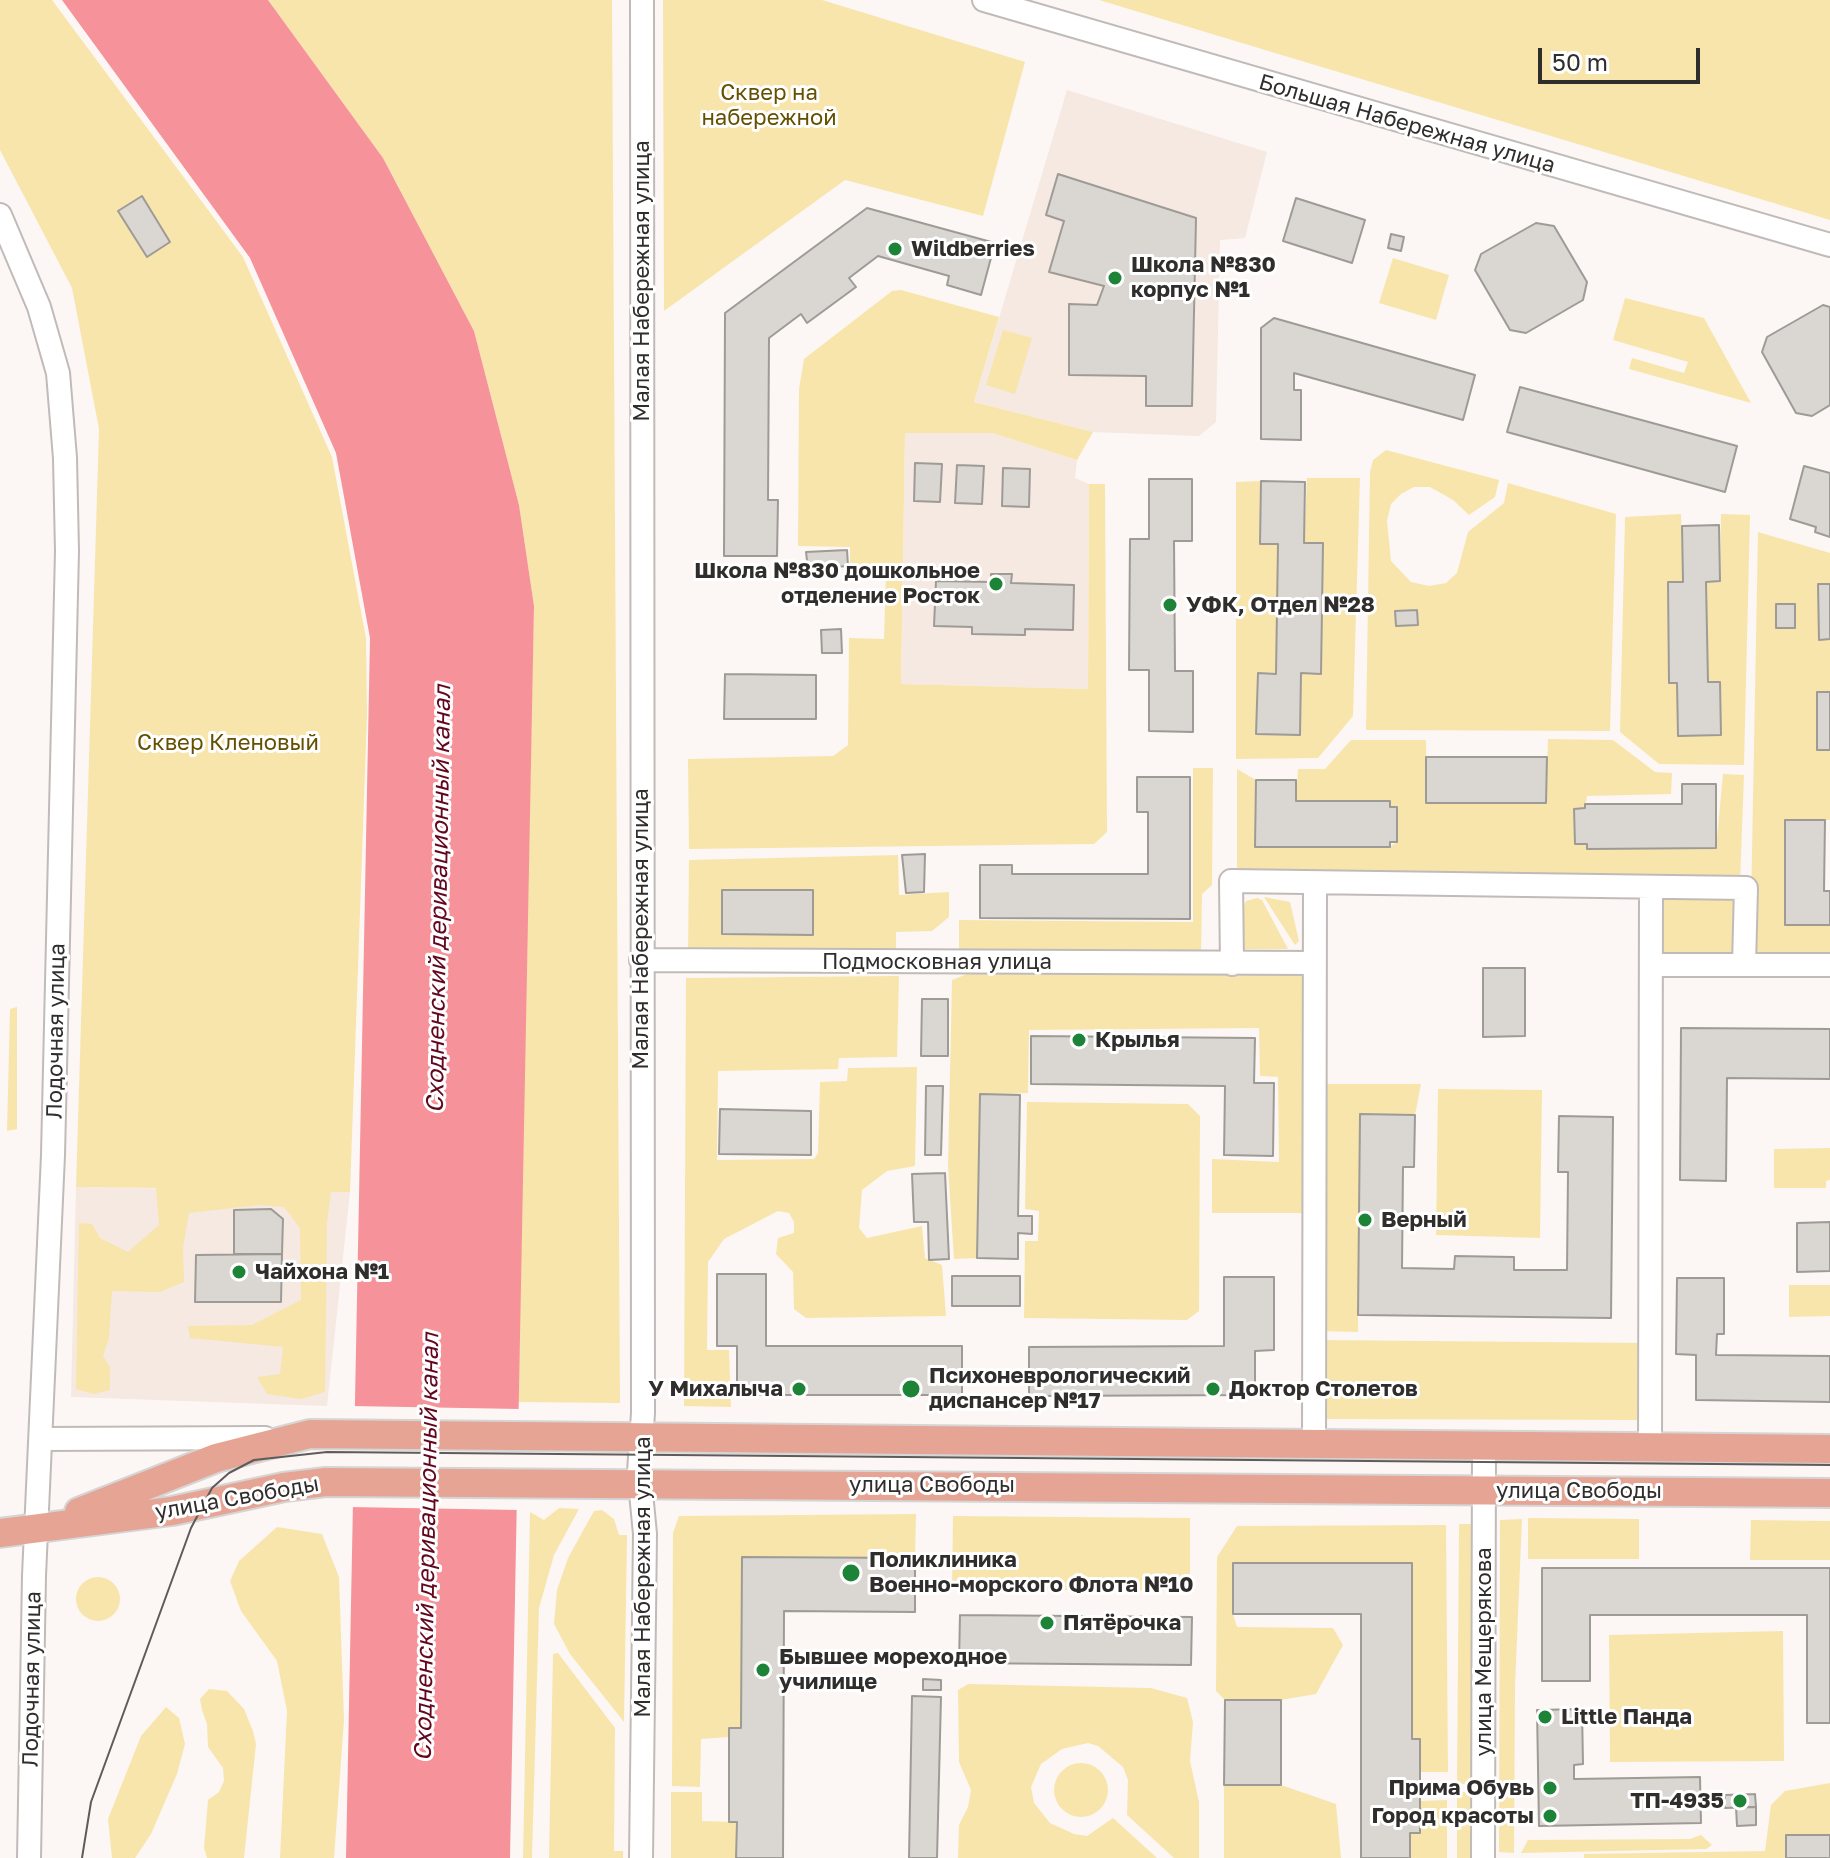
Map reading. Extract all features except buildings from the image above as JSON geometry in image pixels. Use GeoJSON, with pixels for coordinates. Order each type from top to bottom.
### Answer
{"type":"FeatureCollection","features":[{"type":"Feature","properties":{"kind":"main road","name":"улица Свободы"},"geometry":{"type":"LineString","coordinates":[[37,1529],[216,1458],[285,1438],[327,1434],[1830,1449]]}},
{"type":"Feature","properties":{"kind":"main road","name":"улица Свободы"},"geometry":{"type":"LineString","coordinates":[[0,1533],[172,1511],[284,1487],[326,1482],[1830,1493]]}},
{"type":"Feature","properties":{"kind":"street","name":"Малая Набережная улица"},"geometry":{"type":"LineString","coordinates":[[641,1858],[645,1534],[640,1484],[642,0]]}},
{"type":"Feature","properties":{"kind":"street","name":"Большая Набережная улица"},"geometry":{"type":"LineString","coordinates":[[984,0],[1830,245]]}},
{"type":"Feature","properties":{"kind":"street","name":"Лодочная улица"},"geometry":{"type":"LineString","coordinates":[[0,215],[39,307],[58,373],[65,458],[58,929],[29,1858]]}},
{"type":"Feature","properties":{"kind":"street"},"geometry":{"type":"LineString","coordinates":[[1232,964],[1231,881],[1746,888],[1744,965]]}},
{"type":"Feature","properties":{"kind":"street"},"geometry":{"type":"LineString","coordinates":[[1314,1444],[1315,884]]}},
{"type":"Feature","properties":{"kind":"street"},"geometry":{"type":"LineString","coordinates":[[1650,1447],[1651,889]]}},
{"type":"Feature","properties":{"kind":"street","name":"Подмосковная улица"},"geometry":{"type":"LineString","coordinates":[[641,960],[1313,963]]}},
{"type":"Feature","properties":{"kind":"street"},"geometry":{"type":"LineString","coordinates":[[1651,965],[1830,965]]}},
{"type":"Feature","properties":{"kind":"street","name":"улица Свободы"},"geometry":{"type":"LineString","coordinates":[[42,1439],[285,1438]]}},
{"type":"Feature","properties":{"kind":"street","name":"улица Мещерякова"},"geometry":{"type":"LineString","coordinates":[[1483,1858],[1484,1446]]}},
{"type":"Feature","properties":{"kind":"shaded area","name":"Школа №830 корпус №1"},"geometry":{"type":"Polygon","coordinates":[[[1067,90],[1267,152],[1245,238],[1220,240],[1216,422],[1199,436],[1093,432],[974,402],[1067,90]]]}},
{"type":"Feature","properties":{"kind":"shaded area","name":"Школа №830 дошкольное отделение Росток"},"geometry":{"type":"Polygon","coordinates":[[[905,433],[992,433],[1077,460],[1075,478],[1089,484],[1088,689],[901,684],[905,433]]]}},
{"type":"Feature","properties":{"kind":"shaded area"},"geometry":{"type":"Polygon","coordinates":[[[76,1187],[350,1192],[327,1406],[71,1397],[76,1187]]]}},
{"type":"Feature","properties":{"kind":"green space","name":"Сквер Кленовый"},"geometry":{"type":"Polygon","coordinates":[[[0,0],[52,0],[243,257],[332,457],[366,638],[367,715],[350,1192],[331,1192],[327,1222],[325,1392],[301,1399],[267,1394],[257,1377],[280,1374],[283,1347],[190,1338],[188,1326],[252,1325],[301,1300],[300,1228],[284,1207],[259,1205],[189,1213],[183,1248],[184,1282],[160,1292],[112,1291],[109,1338],[103,1356],[110,1367],[110,1390],[94,1394],[76,1389],[79,1223],[92,1224],[100,1238],[128,1252],[159,1225],[156,1188],[76,1187],[99,429],[72,288],[0,150],[0,0]]]}},
{"type":"Feature","properties":{"kind":"green space"},"geometry":{"type":"Polygon","coordinates":[[[268,0],[612,0],[620,1403],[516,1402],[534,606],[519,505],[474,331],[383,158],[268,0]]]}},
{"type":"Feature","properties":{"kind":"green space","name":"Сквер на набережной"},"geometry":{"type":"Polygon","coordinates":[[[663,0],[822,0],[1025,62],[983,216],[845,180],[664,311],[663,0]]]}},
{"type":"Feature","properties":{"kind":"green space"},"geometry":{"type":"Polygon","coordinates":[[[1099,0],[1830,0],[1830,220],[1099,0]]]}},
{"type":"Feature","properties":{"kind":"green space"},"geometry":{"type":"Polygon","coordinates":[[[1393,258],[1449,275],[1436,320],[1379,303],[1393,258]]]}},
{"type":"Feature","properties":{"kind":"green space"},"geometry":{"type":"Polygon","coordinates":[[[901,290],[999,317],[974,402],[1093,432],[1077,460],[992,433],[905,433],[901,684],[1088,689],[1089,484],[1105,484],[1107,832],[1094,844],[689,849],[688,759],[833,756],[848,745],[849,638],[884,639],[886,572],[850,572],[850,547],[798,546],[799,389],[804,359],[892,291],[901,290]]]}},
{"type":"Feature","properties":{"kind":"green space"},"geometry":{"type":"Polygon","coordinates":[[[1625,298],[1704,318],[1751,403],[1629,369],[1632,358],[1684,373],[1688,362],[1613,340],[1625,298]]]}},
{"type":"Feature","properties":{"kind":"green space"},"geometry":{"type":"Polygon","coordinates":[[[1003,330],[1032,338],[1015,394],[986,385],[1003,330]]]}},
{"type":"Feature","properties":{"kind":"green space"},"geometry":{"type":"Polygon","coordinates":[[[1386,450],[1499,480],[1495,497],[1469,515],[1453,500],[1430,487],[1414,487],[1391,504],[1387,521],[1391,561],[1411,582],[1429,586],[1446,583],[1457,573],[1468,532],[1504,503],[1508,483],[1616,514],[1610,731],[1366,730],[1370,472],[1373,460],[1386,450]]]}},
{"type":"Feature","properties":{"kind":"green space"},"geometry":{"type":"Polygon","coordinates":[[[1307,478],[1360,478],[1353,716],[1318,758],[1236,759],[1236,482],[1261,481],[1278,544],[1276,674],[1258,674],[1256,734],[1300,734],[1301,673],[1321,673],[1323,544],[1304,543],[1307,478]]]}},
{"type":"Feature","properties":{"kind":"green space"},"geometry":{"type":"Polygon","coordinates":[[[1681,514],[1683,582],[1668,583],[1669,683],[1677,683],[1678,736],[1721,735],[1720,683],[1708,682],[1706,582],[1720,581],[1721,514],[1750,515],[1744,765],[1659,764],[1620,732],[1625,517],[1681,514]]]}},
{"type":"Feature","properties":{"kind":"green space"},"geometry":{"type":"Polygon","coordinates":[[[1758,532],[1830,553],[1830,584],[1818,585],[1819,639],[1830,639],[1830,692],[1817,693],[1817,749],[1830,750],[1830,820],[1785,820],[1785,925],[1830,925],[1830,960],[1750,960],[1758,532]]]}},
{"type":"Feature","properties":{"kind":"green space"},"geometry":{"type":"Polygon","coordinates":[[[1548,739],[1613,740],[1655,772],[1672,773],[1671,794],[1587,796],[1585,808],[1574,809],[1575,844],[1587,844],[1587,849],[1716,848],[1723,774],[1744,775],[1740,883],[1237,877],[1237,769],[1256,780],[1256,847],[1390,847],[1397,842],[1397,807],[1390,807],[1389,801],[1296,801],[1298,769],[1325,769],[1351,740],[1426,740],[1427,803],[1546,803],[1548,739]]]}},
{"type":"Feature","properties":{"kind":"green space"},"geometry":{"type":"Polygon","coordinates":[[[1193,768],[1213,768],[1212,885],[1202,894],[1201,958],[959,959],[959,920],[1193,922],[1193,768]]]}},
{"type":"Feature","properties":{"kind":"green space"},"geometry":{"type":"Polygon","coordinates":[[[898,855],[899,895],[949,892],[949,917],[932,931],[896,932],[896,956],[688,954],[689,860],[898,855]]]}},
{"type":"Feature","properties":{"kind":"green space"},"geometry":{"type":"Polygon","coordinates":[[[1656,894],[1740,895],[1738,960],[1656,960],[1656,894]]]}},
{"type":"Feature","properties":{"kind":"green space"},"geometry":{"type":"Polygon","coordinates":[[[1264,897],[1290,902],[1299,941],[1295,945],[1264,897]]]}},
{"type":"Feature","properties":{"kind":"green space"},"geometry":{"type":"Polygon","coordinates":[[[1262,900],[1288,949],[1241,949],[1243,908],[1246,901],[1262,900]]]}},
{"type":"Feature","properties":{"kind":"green space"},"geometry":{"type":"Polygon","coordinates":[[[967,974],[1308,975],[1307,1213],[1212,1213],[1212,1159],[1279,1162],[1278,1077],[1260,1076],[1259,1028],[1029,1030],[1028,1093],[980,1095],[977,1258],[954,1259],[948,1167],[952,980],[967,974]]]}},
{"type":"Feature","properties":{"kind":"green space"},"geometry":{"type":"Polygon","coordinates":[[[899,976],[897,1057],[839,1058],[838,1069],[718,1071],[717,1160],[814,1159],[818,1153],[820,1082],[847,1081],[848,1068],[917,1067],[915,1166],[887,1171],[862,1190],[859,1228],[867,1238],[922,1226],[925,1258],[942,1265],[946,1316],[806,1318],[794,1309],[793,1272],[776,1254],[778,1238],[794,1233],[794,1222],[789,1213],[778,1211],[724,1239],[708,1262],[707,1350],[729,1350],[731,1407],[684,1406],[686,978],[899,976]]]}},
{"type":"Feature","properties":{"kind":"green space"},"geometry":{"type":"Polygon","coordinates":[[[17,1007],[17,1129],[7,1131],[10,1009],[17,1007]]]}},
{"type":"Feature","properties":{"kind":"green space"},"geometry":{"type":"Polygon","coordinates":[[[1318,1084],[1421,1084],[1415,1115],[1360,1115],[1358,1332],[1318,1331],[1318,1084]]]}},
{"type":"Feature","properties":{"kind":"green space"},"geometry":{"type":"Polygon","coordinates":[[[1438,1089],[1542,1090],[1540,1238],[1436,1235],[1438,1089]]]}},
{"type":"Feature","properties":{"kind":"green space"},"geometry":{"type":"Polygon","coordinates":[[[1027,1102],[1188,1104],[1200,1116],[1199,1311],[1187,1320],[1024,1318],[1025,1241],[1038,1241],[1039,1211],[1025,1209],[1027,1102]]]}},
{"type":"Feature","properties":{"kind":"green space"},"geometry":{"type":"Polygon","coordinates":[[[1830,1148],[1830,1180],[1826,1181],[1826,1188],[1774,1188],[1774,1149],[1830,1148]]]}},
{"type":"Feature","properties":{"kind":"green space"},"geometry":{"type":"Polygon","coordinates":[[[1789,1285],[1830,1285],[1830,1316],[1789,1317],[1789,1285]]]}},
{"type":"Feature","properties":{"kind":"green space"},"geometry":{"type":"Polygon","coordinates":[[[1319,1340],[1646,1343],[1645,1420],[1319,1419],[1319,1340]]]}},
{"type":"Feature","properties":{"kind":"green space"},"geometry":{"type":"Polygon","coordinates":[[[559,1508],[579,1509],[554,1555],[539,1608],[532,1858],[523,1858],[530,1512],[544,1520],[559,1508]]]}},
{"type":"Feature","properties":{"kind":"green space"},"geometry":{"type":"Polygon","coordinates":[[[602,1510],[614,1519],[619,1535],[627,1535],[624,1722],[570,1654],[554,1624],[557,1590],[568,1558],[594,1511],[602,1510]]]}},
{"type":"Feature","properties":{"kind":"green space"},"geometry":{"type":"Polygon","coordinates":[[[916,1514],[915,1558],[742,1557],[741,1728],[729,1737],[701,1739],[700,1787],[672,1786],[673,1533],[679,1516],[916,1514]]]}},
{"type":"Feature","properties":{"kind":"green space"},"geometry":{"type":"Polygon","coordinates":[[[953,1516],[1190,1518],[1190,1591],[952,1589],[953,1516]]]}},
{"type":"Feature","properties":{"kind":"green space"},"geometry":{"type":"Polygon","coordinates":[[[1528,1518],[1639,1519],[1639,1559],[1528,1559],[1528,1518]]]}},
{"type":"Feature","properties":{"kind":"green space"},"geometry":{"type":"Polygon","coordinates":[[[1522,1519],[1515,1687],[1514,1853],[1499,1852],[1500,1520],[1522,1519]]]}},
{"type":"Feature","properties":{"kind":"green space"},"geometry":{"type":"Polygon","coordinates":[[[1751,1520],[1830,1521],[1830,1560],[1750,1560],[1751,1520]]]}},
{"type":"Feature","properties":{"kind":"green space"},"geometry":{"type":"Polygon","coordinates":[[[1459,1524],[1481,1524],[1480,1784],[1457,1784],[1459,1524]]]}},
{"type":"Feature","properties":{"kind":"green space"},"geometry":{"type":"Polygon","coordinates":[[[1446,1525],[1448,1772],[1420,1772],[1420,1739],[1412,1739],[1411,1563],[1233,1563],[1233,1614],[1237,1627],[1333,1628],[1343,1645],[1316,1694],[1281,1700],[1225,1700],[1216,1691],[1217,1557],[1237,1526],[1446,1525]]]}},
{"type":"Feature","properties":{"kind":"green space"},"geometry":{"type":"Polygon","coordinates":[[[277,1527],[322,1534],[339,1577],[344,1720],[334,1858],[280,1858],[287,1711],[277,1661],[241,1611],[230,1581],[239,1561],[277,1527]]]}},
{"type":"Feature","properties":{"kind":"green space"},"geometry":{"type":"Polygon","coordinates":[[[98,1577],[113,1584],[120,1599],[113,1614],[98,1621],[83,1614],[76,1599],[83,1584],[98,1577]]]}},
{"type":"Feature","properties":{"kind":"green space"},"geometry":{"type":"Polygon","coordinates":[[[1783,1631],[1784,1761],[1610,1762],[1609,1635],[1783,1631]]]}},
{"type":"Feature","properties":{"kind":"green space"},"geometry":{"type":"Polygon","coordinates":[[[558,1653],[615,1728],[614,1851],[623,1851],[623,1858],[549,1858],[553,1654],[558,1653]]]}},
{"type":"Feature","properties":{"kind":"green space"},"geometry":{"type":"Polygon","coordinates":[[[968,1684],[1151,1688],[1187,1698],[1193,1722],[1190,1761],[1199,1802],[1199,1858],[1174,1858],[1127,1815],[1128,1780],[1123,1767],[1098,1746],[1088,1743],[1062,1749],[1041,1764],[1031,1787],[1034,1803],[1050,1823],[1074,1834],[1087,1836],[1113,1818],[1157,1858],[958,1858],[959,1825],[968,1807],[971,1790],[959,1762],[958,1690],[968,1684]]]}},
{"type":"Feature","properties":{"kind":"green space"},"geometry":{"type":"Polygon","coordinates":[[[209,1689],[227,1691],[244,1709],[256,1744],[244,1858],[207,1858],[204,1848],[208,1800],[219,1792],[224,1781],[223,1768],[208,1747],[207,1724],[200,1699],[209,1689]]]}},
{"type":"Feature","properties":{"kind":"green space"},"geometry":{"type":"Polygon","coordinates":[[[166,1707],[179,1718],[185,1744],[177,1774],[151,1834],[135,1858],[112,1858],[108,1819],[141,1736],[166,1707]]]}},
{"type":"Feature","properties":{"kind":"green space"},"geometry":{"type":"Polygon","coordinates":[[[1081,1763],[1100,1771],[1108,1790],[1100,1809],[1081,1817],[1062,1809],[1054,1790],[1062,1771],[1081,1763]]]}},
{"type":"Feature","properties":{"kind":"green space"},"geometry":{"type":"Polygon","coordinates":[[[1830,1783],[1830,1835],[1786,1835],[1786,1858],[1584,1858],[1584,1854],[1765,1851],[1771,1805],[1785,1791],[1830,1783]]]}},
{"type":"Feature","properties":{"kind":"green space"},"geometry":{"type":"Polygon","coordinates":[[[1224,1785],[1281,1785],[1336,1804],[1341,1858],[1224,1858],[1224,1785]]]}},
{"type":"Feature","properties":{"kind":"green space"},"geometry":{"type":"Polygon","coordinates":[[[671,1792],[702,1792],[702,1821],[737,1822],[736,1858],[671,1858],[671,1792]]]}},
{"type":"Feature","properties":{"kind":"green space"},"geometry":{"type":"Polygon","coordinates":[[[1457,1792],[1480,1792],[1480,1858],[1457,1858],[1457,1792]]]}},
{"type":"Feature","properties":{"kind":"green space"},"geometry":{"type":"Polygon","coordinates":[[[1447,1800],[1447,1858],[1410,1858],[1410,1833],[1420,1832],[1420,1801],[1447,1800]]]}},
{"type":"Feature","properties":{"kind":"green space"},"geometry":{"type":"Polygon","coordinates":[[[1701,1835],[1712,1845],[1706,1849],[1521,1853],[1528,1840],[1690,1839],[1701,1835]]]}},
{"type":"Feature","properties":{"kind":"water","name":"Сходненский деривационный канал"},"geometry":{"type":"Polygon","coordinates":[[[62,0],[268,0],[383,158],[474,331],[519,505],[534,606],[510,1858],[346,1858],[370,638],[336,453],[250,258],[62,0]]]}},
{"type":"Feature","properties":{"kind":"pier"},"geometry":{"type":"Polygon","coordinates":[[[351,1406],[520,1409],[519,1510],[349,1507],[351,1406]]]}},
{"type":"Feature","properties":{"kind":"tram line"},"geometry":{"type":"LineString","coordinates":[[82,1858],[91,1802],[191,1528],[212,1488],[229,1473],[254,1460],[327,1452],[1830,1465]]}},
{"type":"Feature","properties":{"kind":"place","name":"Wildberries"},"geometry":{"type":"Point","coordinates":[895,249]}},
{"type":"Feature","properties":{"kind":"place","name":"Школа №830 корпус №1"},"geometry":{"type":"Point","coordinates":[1115,278]}},
{"type":"Feature","properties":{"kind":"place","name":"Школа №830 дошкольное отделение Росток"},"geometry":{"type":"Point","coordinates":[996,584]}},
{"type":"Feature","properties":{"kind":"place","name":"УФК, Отдел №28"},"geometry":{"type":"Point","coordinates":[1170,605]}},
{"type":"Feature","properties":{"kind":"place","name":"Крылья"},"geometry":{"type":"Point","coordinates":[1079,1040]}},
{"type":"Feature","properties":{"kind":"place","name":"Верный"},"geometry":{"type":"Point","coordinates":[1365,1220]}},
{"type":"Feature","properties":{"kind":"place","name":"Чайхона №1"},"geometry":{"type":"Point","coordinates":[239,1272]}},
{"type":"Feature","properties":{"kind":"place","name":"У Михалыча"},"geometry":{"type":"Point","coordinates":[799,1389]}},
{"type":"Feature","properties":{"kind":"place","name":"Психоневрологический диспансер №17"},"geometry":{"type":"Point","coordinates":[911,1389]}},
{"type":"Feature","properties":{"kind":"place","name":"Доктор Столетов"},"geometry":{"type":"Point","coordinates":[1213,1389]}},
{"type":"Feature","properties":{"kind":"place","name":"Поликлиника Военно-морского Флота №10"},"geometry":{"type":"Point","coordinates":[851,1573]}},
{"type":"Feature","properties":{"kind":"place","name":"Пятёрочка"},"geometry":{"type":"Point","coordinates":[1047,1623]}},
{"type":"Feature","properties":{"kind":"place","name":"Бывшее мореходное училище"},"geometry":{"type":"Point","coordinates":[763,1670]}},
{"type":"Feature","properties":{"kind":"place","name":"Little Панда"},"geometry":{"type":"Point","coordinates":[1545,1717]}},
{"type":"Feature","properties":{"kind":"place","name":"Прима Обувь"},"geometry":{"type":"Point","coordinates":[1550,1788]}},
{"type":"Feature","properties":{"kind":"place","name":"ТП-4935"},"geometry":{"type":"Point","coordinates":[1740,1801]}},
{"type":"Feature","properties":{"kind":"place","name":"Город красоты"},"geometry":{"type":"Point","coordinates":[1550,1816]}}]}
